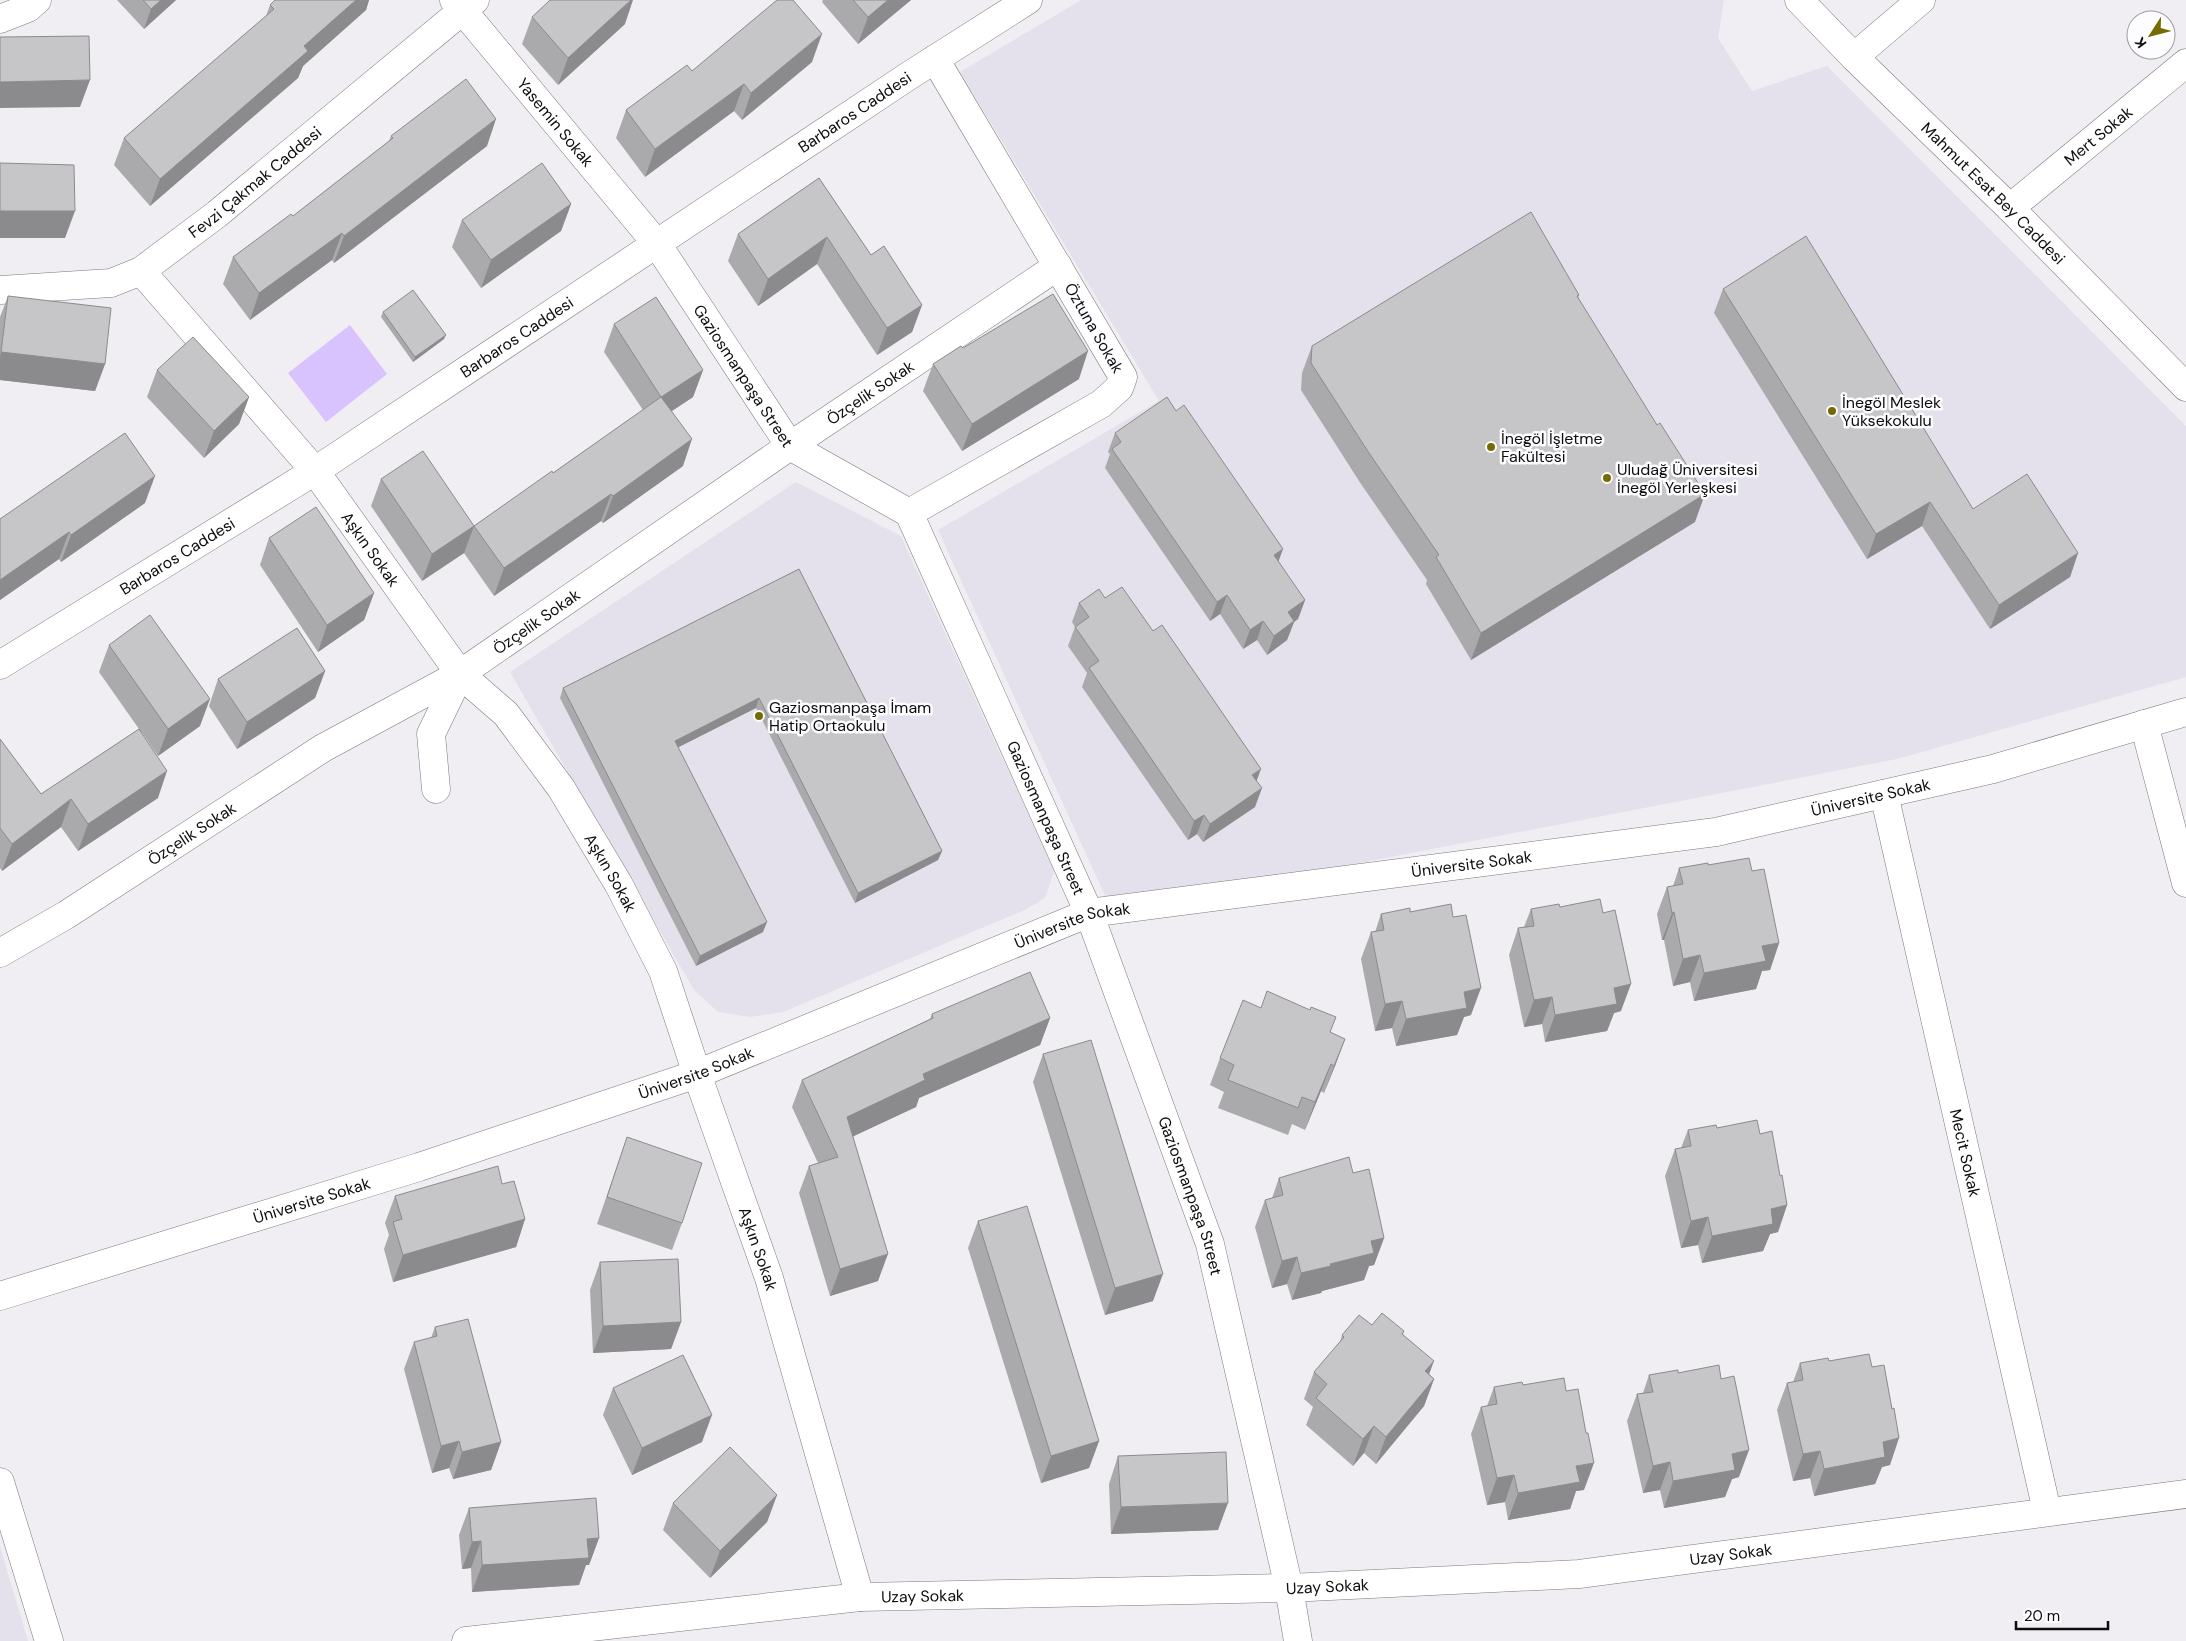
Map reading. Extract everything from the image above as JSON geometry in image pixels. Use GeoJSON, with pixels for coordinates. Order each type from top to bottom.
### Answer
{"type":"FeatureCollection","features":[{"type":"Feature","properties":{"kind":"street"},"geometry":{"type":"LineString","coordinates":[[0,19],[28,8],[37,0]]}},
{"type":"Feature","properties":{"kind":"street","name":"Barbaros Caddesi"},"geometry":{"type":"LineString","coordinates":[[0,665],[314,471],[935,59],[1028,0]]}},
{"type":"Feature","properties":{"kind":"street","name":"Mahmut Esat Bey Caddesi"},"geometry":{"type":"LineString","coordinates":[[1799,0],[1854,57],[2182,376]]}},
{"type":"Feature","properties":{"kind":"street"},"geometry":{"type":"LineString","coordinates":[[1854,57],[1921,0]]}},
{"type":"Feature","properties":{"kind":"street","name":"Yasemin Sokak"},"geometry":{"type":"LineString","coordinates":[[464,4],[657,244]]}},
{"type":"Feature","properties":{"kind":"street","name":"Fevzi Çakmak Caddesi"},"geometry":{"type":"LineString","coordinates":[[0,290],[111,283],[141,271],[217,214],[464,4]]}},
{"type":"Feature","properties":{"kind":"street","name":"Öztuna Sokak"},"geometry":{"type":"LineString","coordinates":[[910,513],[1101,404],[1119,388],[1123,377],[935,59]]}},
{"type":"Feature","properties":{"kind":"street","name":"Mert Sokak"},"geometry":{"type":"LineString","coordinates":[[2010,208],[2186,63]]}},
{"type":"Feature","properties":{"kind":"street","name":"Gaziosmanpaşa Street"},"geometry":{"type":"LineString","coordinates":[[657,244],[790,446],[910,513],[1089,912],[1210,1244],[1289,1588],[1298,1641]]}},
{"type":"Feature","properties":{"kind":"street","name":"Özçelik Sokak"},"geometry":{"type":"LineString","coordinates":[[0,953],[66,915],[323,748],[460,674],[790,446],[1058,266]]}},
{"type":"Feature","properties":{"kind":"street","name":"Aşkın Sokak"},"geometry":{"type":"LineString","coordinates":[[141,271],[314,471],[460,674],[506,714],[561,788],[614,877],[663,971],[696,1074],[769,1278],[860,1597]]}},
{"type":"Feature","properties":{"kind":"street"},"geometry":{"type":"LineString","coordinates":[[436,789],[431,734],[460,674]]}},
{"type":"Feature","properties":{"kind":"street","name":"Üniversite Sokak"},"geometry":{"type":"LineString","coordinates":[[0,1296],[420,1167],[696,1074],[1089,912],[1716,832],[1993,769],[2186,712]]}},
{"type":"Feature","properties":{"kind":"street"},"geometry":{"type":"LineString","coordinates":[[2144,724],[2186,883]]}},
{"type":"Feature","properties":{"kind":"street","name":"Mecit Sokak"},"geometry":{"type":"LineString","coordinates":[[1884,794],[2048,1511]]}},
{"type":"Feature","properties":{"kind":"street"},"geometry":{"type":"LineString","coordinates":[[0,1482],[50,1641]]}},
{"type":"Feature","properties":{"kind":"street","name":"Uzay Sokak"},"geometry":{"type":"LineString","coordinates":[[466,1641],[860,1597],[1289,1588],[1579,1574],[2186,1494]]}},
{"type":"Feature","properties":{"kind":"shaded area","name":"Uludağ Üniversitesi İnegöl Yerleşkesi"},"geometry":{"type":"Polygon","coordinates":[[[1081,0],[1724,0],[1718,38],[1752,91],[1827,66],[2186,426],[2186,677],[1897,759],[1112,911],[938,530],[1159,401],[960,72],[1081,0]]]}},
{"type":"Feature","properties":{"kind":"shaded area"},"geometry":{"type":"Polygon","coordinates":[[[350,325],[387,374],[326,422],[288,373],[350,325]]]}},
{"type":"Feature","properties":{"kind":"shaded area","name":"Gaziosmanpaşa İmam Hatip Ortaokulu"},"geometry":{"type":"Polygon","coordinates":[[[796,482],[901,536],[1003,760],[1056,866],[1045,898],[1027,909],[783,1012],[750,1017],[718,1012],[694,990],[510,672],[796,482]]]}},
{"type":"Feature","properties":{"kind":"shaded area"},"geometry":{"type":"Polygon","coordinates":[[[0,1547],[28,1641],[0,1641],[0,1547]]]}},
{"type":"Feature","properties":{"kind":"building"},"geometry":{"type":"Polygon","coordinates":[[[143,0],[161,0],[151,9],[143,0]]]}},
{"type":"Feature","properties":{"kind":"building"},"geometry":{"type":"Polygon","coordinates":[[[275,0],[356,0],[304,46],[308,51],[160,179],[124,138],[274,9],[270,5],[275,0]]]}},
{"type":"Feature","properties":{"kind":"building"},"geometry":{"type":"Polygon","coordinates":[[[550,0],[631,0],[568,58],[532,17],[550,0]]]}},
{"type":"Feature","properties":{"kind":"building"},"geometry":{"type":"Polygon","coordinates":[[[777,0],[793,0],[822,34],[751,93],[744,84],[655,149],[626,110],[687,65],[692,71],[777,0]]]}},
{"type":"Feature","properties":{"kind":"building"},"geometry":{"type":"Polygon","coordinates":[[[853,0],[888,0],[868,17],[853,0]]]}},
{"type":"Feature","properties":{"kind":"building"},"geometry":{"type":"Polygon","coordinates":[[[89,36],[90,80],[0,82],[0,37],[89,36]]]}},
{"type":"Feature","properties":{"kind":"building"},"geometry":{"type":"Polygon","coordinates":[[[466,79],[496,119],[344,236],[342,233],[259,293],[233,257],[291,214],[293,216],[393,138],[391,136],[466,79]]]}},
{"type":"Feature","properties":{"kind":"building"},"geometry":{"type":"Polygon","coordinates":[[[0,163],[74,165],[75,211],[0,211],[0,163]]]}},
{"type":"Feature","properties":{"kind":"building"},"geometry":{"type":"Polygon","coordinates":[[[542,163],[571,204],[491,260],[462,220],[542,163]]]}},
{"type":"Feature","properties":{"kind":"building"},"geometry":{"type":"Polygon","coordinates":[[[819,178],[871,255],[884,246],[922,305],[887,328],[827,237],[768,279],[738,234],[819,178]]]}},
{"type":"Feature","properties":{"kind":"building","name":"İnegöl İşletme Fakültesi"},"geometry":{"type":"Polygon","coordinates":[[[1531,212],[1579,295],[1577,296],[1657,425],[1660,423],[1705,494],[1481,633],[1436,557],[1439,555],[1369,453],[1311,363],[1312,346],[1531,212]]]}},
{"type":"Feature","properties":{"kind":"building"},"geometry":{"type":"Polygon","coordinates":[[[1806,236],[1973,509],[2027,474],[2078,553],[1999,605],[1930,502],[1876,534],[1723,289],[1806,236]]]}},
{"type":"Feature","properties":{"kind":"building"},"geometry":{"type":"Polygon","coordinates":[[[413,290],[446,335],[415,357],[383,312],[413,290]]]}},
{"type":"Feature","properties":{"kind":"building"},"geometry":{"type":"Polygon","coordinates":[[[1053,294],[1088,351],[972,424],[933,364],[1053,294]]]}},
{"type":"Feature","properties":{"kind":"building"},"geometry":{"type":"Polygon","coordinates":[[[8,296],[111,308],[105,364],[1,352],[8,296]]]}},
{"type":"Feature","properties":{"kind":"building"},"geometry":{"type":"Polygon","coordinates":[[[656,297],[703,370],[661,397],[614,324],[656,297]]]}},
{"type":"Feature","properties":{"kind":"building"},"geometry":{"type":"Polygon","coordinates":[[[193,337],[249,397],[214,431],[157,370],[193,337]]]}},
{"type":"Feature","properties":{"kind":"building"},"geometry":{"type":"Polygon","coordinates":[[[661,397],[692,439],[613,496],[611,494],[504,568],[474,526],[661,397]]]}},
{"type":"Feature","properties":{"kind":"building"},"geometry":{"type":"Polygon","coordinates":[[[1167,397],[1176,411],[1184,405],[1283,549],[1274,555],[1305,600],[1288,612],[1294,621],[1274,636],[1263,621],[1250,630],[1227,595],[1217,602],[1112,449],[1121,442],[1115,433],[1167,397]]]}},
{"type":"Feature","properties":{"kind":"building"},"geometry":{"type":"Polygon","coordinates":[[[125,433],[155,476],[71,535],[69,532],[0,580],[0,519],[125,433]]]}},
{"type":"Feature","properties":{"kind":"building"},"geometry":{"type":"Polygon","coordinates":[[[423,451],[474,526],[432,554],[381,479],[423,451]]]}},
{"type":"Feature","properties":{"kind":"building"},"geometry":{"type":"Polygon","coordinates":[[[316,507],[374,593],[327,625],[269,538],[316,507]]]}},
{"type":"Feature","properties":{"kind":"building"},"geometry":{"type":"Polygon","coordinates":[[[799,569],[942,851],[858,893],[759,698],[675,741],[767,922],[700,956],[563,688],[799,569]]]}},
{"type":"Feature","properties":{"kind":"building"},"geometry":{"type":"Polygon","coordinates":[[[1122,587],[1153,631],[1162,625],[1261,769],[1252,775],[1262,788],[1210,824],[1204,815],[1194,821],[1089,668],[1099,661],[1075,627],[1089,617],[1079,603],[1099,589],[1105,598],[1122,587]]]}},
{"type":"Feature","properties":{"kind":"building"},"geometry":{"type":"Polygon","coordinates":[[[150,615],[210,699],[168,729],[109,645],[150,615]]]}},
{"type":"Feature","properties":{"kind":"building"},"geometry":{"type":"Polygon","coordinates":[[[297,628],[325,671],[247,722],[218,679],[297,628]]]}},
{"type":"Feature","properties":{"kind":"building"},"geometry":{"type":"Polygon","coordinates":[[[139,729],[167,771],[88,824],[71,799],[12,844],[0,828],[0,739],[41,794],[139,729]]]}},
{"type":"Feature","properties":{"kind":"building"},"geometry":{"type":"Polygon","coordinates":[[[1749,858],[1752,871],[1764,869],[1779,943],[1762,946],[1766,961],[1704,973],[1700,955],[1683,959],[1667,887],[1683,884],[1679,868],[1749,858]]]}},
{"type":"Feature","properties":{"kind":"building"},"geometry":{"type":"Polygon","coordinates":[[[1600,899],[1603,913],[1615,910],[1631,984],[1614,988],[1617,1004],[1555,1015],[1552,997],[1534,1000],[1518,928],[1534,926],[1531,909],[1559,904],[1560,907],[1600,899]]]}},
{"type":"Feature","properties":{"kind":"building"},"geometry":{"type":"Polygon","coordinates":[[[1451,904],[1453,917],[1466,915],[1481,988],[1464,992],[1467,1008],[1406,1019],[1402,1001],[1385,1004],[1371,932],[1384,930],[1381,914],[1410,908],[1410,912],[1451,904]]]}},
{"type":"Feature","properties":{"kind":"building"},"geometry":{"type":"Polygon","coordinates":[[[1030,972],[1050,1018],[923,1074],[925,1080],[847,1117],[888,1254],[840,1269],[809,1166],[838,1157],[802,1080],[933,1018],[932,1014],[1030,972]]]}},
{"type":"Feature","properties":{"kind":"building"},"geometry":{"type":"Polygon","coordinates":[[[1267,991],[1310,1010],[1311,1007],[1336,1017],[1330,1032],[1345,1039],[1334,1066],[1331,1064],[1315,1102],[1302,1097],[1298,1108],[1228,1080],[1234,1065],[1220,1058],[1243,1000],[1261,1008],[1267,991]]]}},
{"type":"Feature","properties":{"kind":"building"},"geometry":{"type":"Polygon","coordinates":[[[1091,1040],[1163,1274],[1115,1288],[1043,1054],[1091,1040]]]}},
{"type":"Feature","properties":{"kind":"building"},"geometry":{"type":"Polygon","coordinates":[[[1757,1120],[1760,1134],[1772,1131],[1787,1205],[1771,1209],[1773,1224],[1712,1236],[1708,1217],[1691,1221],[1675,1149],[1691,1146],[1688,1130],[1716,1125],[1717,1128],[1757,1120]]]}},
{"type":"Feature","properties":{"kind":"building"},"geometry":{"type":"Polygon","coordinates":[[[627,1137],[702,1163],[682,1223],[607,1197],[627,1137]]]}},
{"type":"Feature","properties":{"kind":"building"},"geometry":{"type":"Polygon","coordinates":[[[1349,1157],[1353,1173],[1369,1169],[1384,1238],[1371,1241],[1374,1253],[1301,1273],[1297,1257],[1282,1261],[1265,1200],[1283,1195],[1279,1178],[1349,1157]]]}},
{"type":"Feature","properties":{"kind":"building"},"geometry":{"type":"Polygon","coordinates":[[[498,1166],[502,1184],[514,1181],[525,1219],[403,1255],[393,1222],[402,1219],[395,1196],[498,1166]]]}},
{"type":"Feature","properties":{"kind":"building"},"geometry":{"type":"Polygon","coordinates":[[[1027,1206],[1099,1441],[1051,1456],[978,1221],[1027,1206]]]}},
{"type":"Feature","properties":{"kind":"building"},"geometry":{"type":"Polygon","coordinates":[[[678,1259],[681,1322],[603,1326],[600,1262],[678,1259]]]}},
{"type":"Feature","properties":{"kind":"building"},"geometry":{"type":"Polygon","coordinates":[[[1382,1313],[1404,1331],[1402,1334],[1434,1361],[1425,1371],[1434,1379],[1386,1437],[1374,1426],[1363,1439],[1316,1398],[1327,1384],[1314,1372],[1344,1337],[1342,1335],[1359,1315],[1372,1325],[1382,1313]]]}},
{"type":"Feature","properties":{"kind":"building"},"geometry":{"type":"Polygon","coordinates":[[[468,1319],[501,1442],[462,1452],[459,1441],[441,1446],[414,1342],[437,1336],[435,1327],[468,1319]]]}},
{"type":"Feature","properties":{"kind":"building"},"geometry":{"type":"Polygon","coordinates":[[[1869,1354],[1872,1367],[1884,1365],[1899,1438],[1883,1442],[1885,1457],[1824,1469],[1820,1451],[1803,1454],[1787,1383],[1803,1380],[1800,1363],[1828,1358],[1829,1361],[1869,1354]]]}},
{"type":"Feature","properties":{"kind":"building"},"geometry":{"type":"Polygon","coordinates":[[[683,1355],[712,1415],[642,1448],[613,1388],[683,1355]]]}},
{"type":"Feature","properties":{"kind":"building"},"geometry":{"type":"Polygon","coordinates":[[[1719,1365],[1721,1379],[1734,1376],[1749,1450],[1732,1454],[1735,1470],[1673,1481],[1670,1462],[1653,1466],[1637,1394],[1653,1392],[1649,1375],[1678,1370],[1678,1373],[1719,1365]]]}},
{"type":"Feature","properties":{"kind":"building"},"geometry":{"type":"Polygon","coordinates":[[[1564,1378],[1566,1391],[1578,1389],[1594,1463],[1576,1466],[1580,1482],[1518,1493],[1514,1475],[1497,1478],[1481,1407],[1497,1404],[1494,1387],[1522,1382],[1523,1385],[1564,1378]]]}},
{"type":"Feature","properties":{"kind":"building"},"geometry":{"type":"Polygon","coordinates":[[[730,1447],[777,1495],[720,1551],[673,1503],[730,1447]]]}},
{"type":"Feature","properties":{"kind":"building"},"geometry":{"type":"Polygon","coordinates":[[[1226,1452],[1228,1503],[1121,1507],[1118,1456],[1226,1452]]]}},
{"type":"Feature","properties":{"kind":"building"},"geometry":{"type":"Polygon","coordinates":[[[596,1498],[599,1538],[587,1539],[589,1558],[482,1565],[481,1541],[472,1542],[469,1508],[596,1498]]]}},
{"type":"Feature","properties":{"kind":"place","name":"İnegöl Meslek Yüksekokulu"},"geometry":{"type":"Point","coordinates":[1832,411]}},
{"type":"Feature","properties":{"kind":"place","name":"İnegöl İşletme Fakültesi"},"geometry":{"type":"Point","coordinates":[1491,447]}},
{"type":"Feature","properties":{"kind":"place","name":"Uludağ Üniversitesi İnegöl Yerleşkesi"},"geometry":{"type":"Point","coordinates":[1607,478]}},
{"type":"Feature","properties":{"kind":"place","name":"Gaziosmanpaşa İmam Hatip Ortaokulu"},"geometry":{"type":"Point","coordinates":[759,716]}}]}
